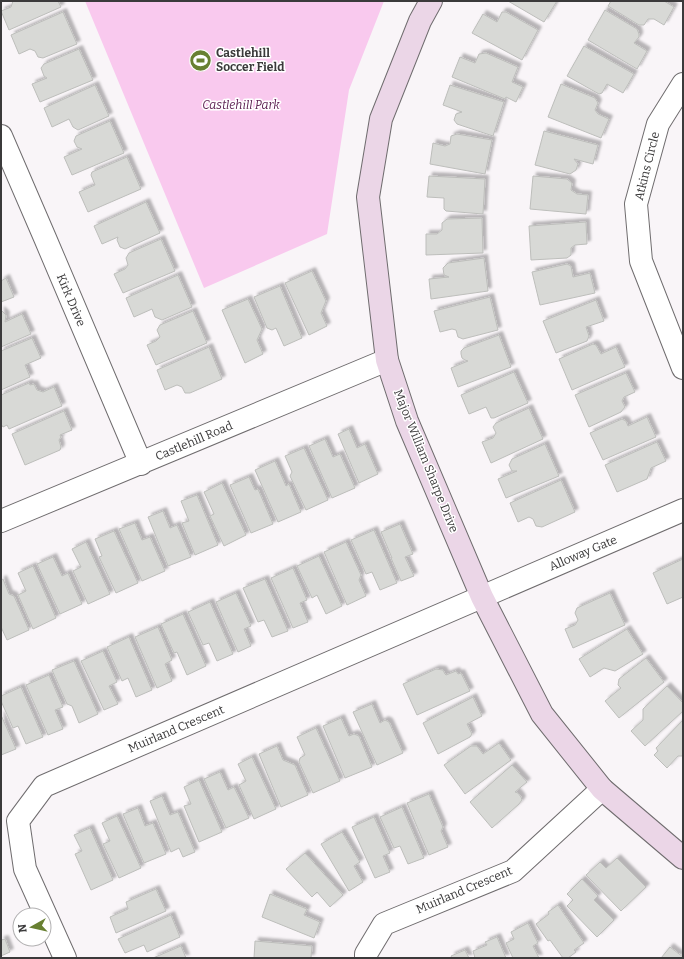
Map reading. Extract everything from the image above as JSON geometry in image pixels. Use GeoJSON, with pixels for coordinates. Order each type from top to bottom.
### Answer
{"type":"FeatureCollection","features":[{"type":"Feature","properties":{"kind":"street","name":"Major William Sharpe Drive"},"geometry":{"type":"LineString","coordinates":[[431,1],[420,21],[381,119],[368,198],[387,360],[407,421],[482,597],[542,714],[602,789],[683,858]]}},
{"type":"Feature","properties":{"kind":"street","name":"Atkins Circle"},"geometry":{"type":"LineString","coordinates":[[683,84],[658,124],[636,204],[641,261],[683,368]]}},
{"type":"Feature","properties":{"kind":"street","name":"Kirk Drive"},"geometry":{"type":"LineString","coordinates":[[1,136],[141,464]]}},
{"type":"Feature","properties":{"kind":"street","name":"Castlehill Road"},"geometry":{"type":"LineString","coordinates":[[1,521],[141,464],[387,360]]}},
{"type":"Feature","properties":{"kind":"street","name":"Alloway Gate"},"geometry":{"type":"LineString","coordinates":[[482,597],[683,510]]}},
{"type":"Feature","properties":{"kind":"street","name":"Muirland Crescent"},"geometry":{"type":"LineString","coordinates":[[65,958],[25,869],[18,821],[44,786],[482,597]]}},
{"type":"Feature","properties":{"kind":"street","name":"Muirland Crescent"},"geometry":{"type":"LineString","coordinates":[[366,958],[366,954],[384,924],[513,871],[602,789]]}},
{"type":"Feature","properties":{"kind":"green space","name":"Castlehill Park"},"geometry":{"type":"Polygon","coordinates":[[[85,1],[384,1],[349,90],[327,234],[204,288],[85,1]]]}},
{"type":"Feature","properties":{"kind":"building"},"geometry":{"type":"Polygon","coordinates":[[[13,1],[58,1],[61,7],[9,30],[1,11],[11,7],[13,1]]]}},
{"type":"Feature","properties":{"kind":"building"},"geometry":{"type":"Polygon","coordinates":[[[508,1],[557,1],[544,22],[508,1]]]}},
{"type":"Feature","properties":{"kind":"building"},"geometry":{"type":"Polygon","coordinates":[[[611,1],[664,1],[674,7],[664,25],[654,19],[648,19],[644,25],[639,25],[608,6],[611,1]]]}},
{"type":"Feature","properties":{"kind":"building"},"geometry":{"type":"Polygon","coordinates":[[[605,10],[637,29],[639,37],[634,43],[647,51],[637,69],[588,40],[605,10]]]}},
{"type":"Feature","properties":{"kind":"building"},"geometry":{"type":"Polygon","coordinates":[[[63,12],[77,44],[43,58],[38,57],[35,51],[30,49],[19,54],[11,35],[63,12]]]}},
{"type":"Feature","properties":{"kind":"building"},"geometry":{"type":"Polygon","coordinates":[[[502,12],[506,12],[538,30],[522,60],[472,33],[483,14],[497,22],[502,12]]]}},
{"type":"Feature","properties":{"kind":"building"},"geometry":{"type":"Polygon","coordinates":[[[584,46],[634,74],[623,93],[607,84],[602,93],[599,94],[567,76],[584,46]]]}},
{"type":"Feature","properties":{"kind":"building"},"geometry":{"type":"Polygon","coordinates":[[[79,49],[93,80],[40,102],[32,84],[47,78],[44,76],[41,68],[44,64],[79,49]]]}},
{"type":"Feature","properties":{"kind":"building"},"geometry":{"type":"Polygon","coordinates":[[[486,53],[518,67],[512,82],[523,87],[516,102],[506,97],[505,99],[452,77],[460,57],[475,63],[479,54],[486,53]]]}},
{"type":"Feature","properties":{"kind":"building"},"geometry":{"type":"Polygon","coordinates":[[[561,84],[595,98],[598,103],[595,110],[598,114],[609,119],[601,138],[548,117],[561,84]]]}},
{"type":"Feature","properties":{"kind":"building"},"geometry":{"type":"Polygon","coordinates":[[[95,85],[109,116],[78,130],[73,127],[69,119],[52,127],[44,108],[95,85]]]}},
{"type":"Feature","properties":{"kind":"building"},"geometry":{"type":"Polygon","coordinates":[[[450,85],[504,102],[493,136],[457,124],[454,120],[456,114],[462,112],[443,105],[450,85]]]}},
{"type":"Feature","properties":{"kind":"building"},"geometry":{"type":"Polygon","coordinates":[[[110,121],[124,153],[72,175],[64,157],[82,149],[77,147],[74,141],[76,136],[110,121]]]}},
{"type":"Feature","properties":{"kind":"building"},"geometry":{"type":"Polygon","coordinates":[[[544,131],[598,145],[593,164],[574,159],[578,164],[576,170],[570,174],[535,165],[544,131]]]}},
{"type":"Feature","properties":{"kind":"building"},"geometry":{"type":"Polygon","coordinates":[[[457,134],[492,140],[485,174],[430,164],[433,143],[445,146],[450,144],[451,136],[457,134]]]}},
{"type":"Feature","properties":{"kind":"building"},"geometry":{"type":"Polygon","coordinates":[[[127,157],[141,189],[88,212],[79,192],[95,185],[91,175],[92,172],[127,157]]]}},
{"type":"Feature","properties":{"kind":"building"},"geometry":{"type":"Polygon","coordinates":[[[429,176],[485,179],[483,214],[446,211],[444,209],[444,198],[427,197],[429,176]]]}},
{"type":"Feature","properties":{"kind":"building"},"geometry":{"type":"Polygon","coordinates":[[[533,176],[567,179],[572,183],[571,190],[577,194],[588,195],[586,214],[530,209],[533,176]]]}},
{"type":"Feature","properties":{"kind":"building"},"geometry":{"type":"Polygon","coordinates":[[[146,202],[160,233],[125,249],[120,247],[117,240],[118,237],[102,244],[94,226],[146,202]]]}},
{"type":"Feature","properties":{"kind":"building"},"geometry":{"type":"Polygon","coordinates":[[[482,218],[483,253],[426,255],[426,234],[437,234],[442,230],[442,223],[447,219],[482,218]]]}},
{"type":"Feature","properties":{"kind":"building"},"geometry":{"type":"Polygon","coordinates":[[[586,222],[587,244],[575,245],[571,248],[571,255],[567,258],[531,260],[529,226],[586,222]]]}},
{"type":"Feature","properties":{"kind":"building"},"geometry":{"type":"Polygon","coordinates":[[[161,239],[175,271],[123,293],[114,274],[125,269],[128,265],[126,258],[129,253],[161,239]]]}},
{"type":"Feature","properties":{"kind":"building"},"geometry":{"type":"Polygon","coordinates":[[[484,258],[488,291],[431,299],[429,279],[449,277],[444,275],[443,268],[448,263],[484,258]]]}},
{"type":"Feature","properties":{"kind":"building"},"geometry":{"type":"Polygon","coordinates":[[[567,264],[571,266],[573,277],[590,273],[595,293],[540,305],[532,272],[567,264]]]}},
{"type":"Feature","properties":{"kind":"building"},"geometry":{"type":"Polygon","coordinates":[[[312,271],[326,301],[321,313],[327,326],[309,335],[285,283],[312,271]]]}},
{"type":"Feature","properties":{"kind":"building"},"geometry":{"type":"Polygon","coordinates":[[[178,275],[192,307],[162,320],[155,317],[152,309],[134,317],[126,298],[178,275]]]}},
{"type":"Feature","properties":{"kind":"building"},"geometry":{"type":"Polygon","coordinates":[[[6,278],[14,297],[1,302],[1,281],[6,278]]]}},
{"type":"Feature","properties":{"kind":"building"},"geometry":{"type":"Polygon","coordinates":[[[280,286],[302,338],[284,346],[276,328],[272,330],[267,328],[254,297],[280,286]]]}},
{"type":"Feature","properties":{"kind":"building"},"geometry":{"type":"Polygon","coordinates":[[[490,297],[498,330],[463,339],[458,337],[456,330],[452,329],[440,332],[434,311],[490,297]]]}},
{"type":"Feature","properties":{"kind":"building"},"geometry":{"type":"Polygon","coordinates":[[[248,299],[262,329],[257,340],[263,354],[245,363],[222,310],[248,299]]]}},
{"type":"Feature","properties":{"kind":"building"},"geometry":{"type":"Polygon","coordinates":[[[596,300],[604,321],[586,327],[589,336],[587,341],[556,353],[543,321],[596,300]]]}},
{"type":"Feature","properties":{"kind":"building"},"geometry":{"type":"Polygon","coordinates":[[[1,310],[6,315],[5,322],[22,314],[31,334],[1,347],[1,310]]]}},
{"type":"Feature","properties":{"kind":"building"},"geometry":{"type":"Polygon","coordinates":[[[193,311],[207,343],[156,365],[147,345],[156,341],[160,337],[157,330],[160,325],[193,311]]]}},
{"type":"Feature","properties":{"kind":"building"},"geometry":{"type":"Polygon","coordinates":[[[499,335],[511,367],[458,387],[451,368],[468,361],[462,358],[461,351],[464,348],[499,335]]]}},
{"type":"Feature","properties":{"kind":"building"},"geometry":{"type":"Polygon","coordinates":[[[32,338],[41,358],[25,365],[30,377],[1,390],[1,351],[32,338]]]}},
{"type":"Feature","properties":{"kind":"building"},"geometry":{"type":"Polygon","coordinates":[[[593,344],[596,345],[601,354],[616,347],[625,367],[572,390],[559,359],[593,344]]]}},
{"type":"Feature","properties":{"kind":"building"},"geometry":{"type":"Polygon","coordinates":[[[209,347],[222,379],[190,393],[185,393],[182,387],[177,385],[165,390],[157,370],[209,347]]]}},
{"type":"Feature","properties":{"kind":"building"},"geometry":{"type":"Polygon","coordinates":[[[514,372],[528,403],[494,418],[491,418],[486,407],[469,414],[461,395],[514,372]]]}},
{"type":"Feature","properties":{"kind":"building"},"geometry":{"type":"Polygon","coordinates":[[[626,373],[635,392],[624,397],[622,401],[625,407],[621,412],[589,427],[575,395],[626,373]]]}},
{"type":"Feature","properties":{"kind":"building"},"geometry":{"type":"Polygon","coordinates":[[[29,383],[30,385],[34,384],[37,390],[43,392],[54,387],[62,406],[9,429],[7,425],[3,427],[1,424],[1,395],[29,383]]]}},
{"type":"Feature","properties":{"kind":"building"},"geometry":{"type":"Polygon","coordinates":[[[529,408],[543,439],[491,463],[482,442],[493,438],[496,433],[493,427],[496,423],[529,408]]]}},
{"type":"Feature","properties":{"kind":"building"},"geometry":{"type":"Polygon","coordinates":[[[64,411],[72,430],[60,435],[60,450],[25,465],[12,434],[64,411]]]}},
{"type":"Feature","properties":{"kind":"building"},"geometry":{"type":"Polygon","coordinates":[[[647,417],[656,437],[603,460],[590,433],[622,419],[626,421],[628,426],[647,417]]]}},
{"type":"Feature","properties":{"kind":"building"},"geometry":{"type":"Polygon","coordinates":[[[349,429],[357,448],[365,444],[378,474],[359,483],[338,434],[349,429]]]}},
{"type":"Feature","properties":{"kind":"building"},"geometry":{"type":"Polygon","coordinates":[[[325,439],[333,457],[340,454],[355,488],[332,498],[309,446],[325,439]]]}},
{"type":"Feature","properties":{"kind":"building"},"geometry":{"type":"Polygon","coordinates":[[[657,442],[666,461],[651,468],[647,479],[617,492],[605,465],[657,442]]]}},
{"type":"Feature","properties":{"kind":"building"},"geometry":{"type":"Polygon","coordinates":[[[545,444],[559,476],[506,498],[498,479],[517,471],[512,471],[509,465],[512,459],[545,444]]]}},
{"type":"Feature","properties":{"kind":"building"},"geometry":{"type":"Polygon","coordinates":[[[304,448],[328,500],[306,510],[290,476],[292,472],[285,456],[304,448]]]}},
{"type":"Feature","properties":{"kind":"building"},"geometry":{"type":"Polygon","coordinates":[[[275,461],[286,486],[289,484],[301,512],[278,522],[255,470],[275,461]]]}},
{"type":"Feature","properties":{"kind":"building"},"geometry":{"type":"Polygon","coordinates":[[[249,477],[255,490],[258,489],[273,524],[251,533],[230,485],[249,477]]]}},
{"type":"Feature","properties":{"kind":"building"},"geometry":{"type":"Polygon","coordinates":[[[561,480],[575,512],[542,527],[536,526],[533,519],[529,517],[518,522],[510,503],[561,480]]]}},
{"type":"Feature","properties":{"kind":"building"},"geometry":{"type":"Polygon","coordinates":[[[222,483],[246,535],[224,546],[210,516],[214,514],[204,492],[222,483]]]}},
{"type":"Feature","properties":{"kind":"building"},"geometry":{"type":"Polygon","coordinates":[[[197,495],[218,545],[195,555],[182,523],[189,521],[181,501],[197,495]]]}},
{"type":"Feature","properties":{"kind":"building"},"geometry":{"type":"Polygon","coordinates":[[[163,511],[170,528],[177,525],[191,557],[168,566],[148,517],[163,511]]]}},
{"type":"Feature","properties":{"kind":"building"},"geometry":{"type":"Polygon","coordinates":[[[135,523],[142,540],[150,537],[165,571],[142,581],[119,529],[135,523]]]}},
{"type":"Feature","properties":{"kind":"building"},"geometry":{"type":"Polygon","coordinates":[[[400,524],[413,554],[405,557],[414,576],[401,581],[381,532],[400,524]]]}},
{"type":"Feature","properties":{"kind":"building"},"geometry":{"type":"Polygon","coordinates":[[[374,530],[397,583],[380,590],[372,572],[366,574],[351,540],[374,530]]]}},
{"type":"Feature","properties":{"kind":"building"},"geometry":{"type":"Polygon","coordinates":[[[114,531],[138,583],[116,593],[99,557],[102,556],[95,539],[114,531]]]}},
{"type":"Feature","properties":{"kind":"building"},"geometry":{"type":"Polygon","coordinates":[[[86,542],[110,594],[88,604],[73,571],[81,567],[72,549],[86,542]]]}},
{"type":"Feature","properties":{"kind":"building"},"geometry":{"type":"Polygon","coordinates":[[[346,542],[361,575],[359,580],[366,596],[347,605],[324,552],[346,542]]]}},
{"type":"Feature","properties":{"kind":"building"},"geometry":{"type":"Polygon","coordinates":[[[319,556],[342,606],[326,614],[317,595],[312,598],[297,566],[319,556]]]}},
{"type":"Feature","properties":{"kind":"building"},"geometry":{"type":"Polygon","coordinates":[[[53,557],[62,576],[68,573],[82,604],[60,614],[37,564],[53,557]]]}},
{"type":"Feature","properties":{"kind":"building"},"geometry":{"type":"Polygon","coordinates":[[[683,559],[683,597],[667,604],[653,573],[683,559]]]}},
{"type":"Feature","properties":{"kind":"building"},"geometry":{"type":"Polygon","coordinates":[[[33,566],[56,618],[33,629],[18,595],[26,591],[18,573],[33,566]]]}},
{"type":"Feature","properties":{"kind":"building"},"geometry":{"type":"Polygon","coordinates":[[[293,568],[307,600],[300,603],[308,622],[293,628],[271,578],[293,568]]]}},
{"type":"Feature","properties":{"kind":"building"},"geometry":{"type":"Polygon","coordinates":[[[3,579],[9,594],[14,596],[29,630],[7,640],[1,627],[1,580],[3,579]]]}},
{"type":"Feature","properties":{"kind":"building"},"geometry":{"type":"Polygon","coordinates":[[[265,579],[288,631],[272,637],[264,620],[258,622],[243,588],[265,579]]]}},
{"type":"Feature","properties":{"kind":"building"},"geometry":{"type":"Polygon","coordinates":[[[236,593],[251,626],[244,629],[251,646],[238,652],[216,602],[236,593]]]}},
{"type":"Feature","properties":{"kind":"building"},"geometry":{"type":"Polygon","coordinates":[[[610,593],[625,625],[573,648],[565,629],[575,625],[578,620],[575,613],[577,608],[610,593]]]}},
{"type":"Feature","properties":{"kind":"building"},"geometry":{"type":"Polygon","coordinates":[[[210,602],[233,654],[217,661],[209,643],[203,645],[188,612],[210,602]]]}},
{"type":"Feature","properties":{"kind":"building"},"geometry":{"type":"Polygon","coordinates":[[[183,614],[206,666],[187,675],[177,652],[174,653],[161,624],[183,614]]]}},
{"type":"Feature","properties":{"kind":"building"},"geometry":{"type":"Polygon","coordinates":[[[158,627],[172,660],[165,664],[172,681],[157,688],[135,637],[158,627]]]}},
{"type":"Feature","properties":{"kind":"building"},"geometry":{"type":"Polygon","coordinates":[[[627,629],[643,654],[615,671],[604,668],[590,677],[579,659],[627,629]]]}},
{"type":"Feature","properties":{"kind":"building"},"geometry":{"type":"Polygon","coordinates":[[[129,637],[152,690],[136,697],[128,678],[122,681],[107,647],[129,637]]]}},
{"type":"Feature","properties":{"kind":"building"},"geometry":{"type":"Polygon","coordinates":[[[103,651],[117,682],[109,686],[118,704],[104,710],[81,661],[103,651]]]}},
{"type":"Feature","properties":{"kind":"building"},"geometry":{"type":"Polygon","coordinates":[[[646,658],[664,682],[619,718],[605,701],[621,688],[618,685],[619,679],[646,658]]]}},
{"type":"Feature","properties":{"kind":"building"},"geometry":{"type":"Polygon","coordinates":[[[74,661],[98,714],[79,723],[72,706],[67,704],[52,670],[74,661]]]}},
{"type":"Feature","properties":{"kind":"building"},"geometry":{"type":"Polygon","coordinates":[[[436,669],[443,670],[446,675],[456,671],[458,674],[461,673],[470,691],[417,715],[403,684],[436,669]]]}},
{"type":"Feature","properties":{"kind":"building"},"geometry":{"type":"Polygon","coordinates":[[[49,675],[63,707],[55,710],[63,729],[48,735],[26,685],[49,675]]]}},
{"type":"Feature","properties":{"kind":"building"},"geometry":{"type":"Polygon","coordinates":[[[667,686],[683,703],[683,711],[645,746],[631,731],[643,720],[643,709],[667,686]]]}},
{"type":"Feature","properties":{"kind":"building"},"geometry":{"type":"Polygon","coordinates":[[[21,687],[43,737],[26,744],[18,726],[13,728],[1,701],[1,696],[21,687]]]}},
{"type":"Feature","properties":{"kind":"building"},"geometry":{"type":"Polygon","coordinates":[[[473,697],[482,716],[467,724],[472,734],[470,737],[438,754],[423,723],[473,697]]]}},
{"type":"Feature","properties":{"kind":"building"},"geometry":{"type":"Polygon","coordinates":[[[372,704],[380,723],[385,720],[389,722],[403,753],[377,765],[353,712],[372,704]]]}},
{"type":"Feature","properties":{"kind":"building"},"geometry":{"type":"Polygon","coordinates":[[[1,715],[16,749],[1,755],[1,715]]]}},
{"type":"Feature","properties":{"kind":"building"},"geometry":{"type":"Polygon","coordinates":[[[341,718],[349,736],[354,734],[359,736],[372,767],[345,778],[323,726],[341,718]]]}},
{"type":"Feature","properties":{"kind":"building"},"geometry":{"type":"Polygon","coordinates":[[[683,720],[683,756],[678,756],[667,768],[654,755],[658,751],[656,748],[683,720]]]}},
{"type":"Feature","properties":{"kind":"building"},"geometry":{"type":"Polygon","coordinates":[[[316,728],[340,781],[313,793],[299,762],[300,758],[305,755],[297,737],[316,728]]]}},
{"type":"Feature","properties":{"kind":"building"},"geometry":{"type":"Polygon","coordinates":[[[499,743],[511,760],[465,794],[444,765],[471,746],[477,746],[483,754],[499,743]]]}},
{"type":"Feature","properties":{"kind":"building"},"geometry":{"type":"Polygon","coordinates":[[[277,746],[283,760],[295,765],[308,795],[281,807],[259,754],[277,746]]]}},
{"type":"Feature","properties":{"kind":"building"},"geometry":{"type":"Polygon","coordinates":[[[252,757],[276,809],[254,819],[239,785],[246,781],[238,764],[252,757]]]}},
{"type":"Feature","properties":{"kind":"building"},"geometry":{"type":"Polygon","coordinates":[[[512,765],[527,782],[515,792],[518,793],[522,800],[492,828],[470,802],[512,765]]]}},
{"type":"Feature","properties":{"kind":"building"},"geometry":{"type":"Polygon","coordinates":[[[220,772],[228,790],[234,787],[249,818],[226,828],[204,779],[220,772]]]}},
{"type":"Feature","properties":{"kind":"building"},"geometry":{"type":"Polygon","coordinates":[[[199,780],[222,832],[199,842],[184,806],[191,804],[184,787],[199,780]]]}},
{"type":"Feature","properties":{"kind":"building"},"geometry":{"type":"Polygon","coordinates":[[[429,794],[443,827],[441,831],[448,847],[429,855],[407,803],[429,794]]]}},
{"type":"Feature","properties":{"kind":"building"},"geometry":{"type":"Polygon","coordinates":[[[162,796],[170,815],[178,812],[195,852],[183,857],[179,848],[171,852],[150,801],[162,796]]]}},
{"type":"Feature","properties":{"kind":"building"},"geometry":{"type":"Polygon","coordinates":[[[402,807],[424,858],[408,864],[400,846],[394,848],[380,817],[402,807]]]}},
{"type":"Feature","properties":{"kind":"building"},"geometry":{"type":"Polygon","coordinates":[[[138,808],[145,826],[153,823],[166,854],[144,863],[123,814],[138,808]]]}},
{"type":"Feature","properties":{"kind":"building"},"geometry":{"type":"Polygon","coordinates":[[[117,816],[141,868],[119,878],[103,844],[110,841],[102,823],[117,816]]]}},
{"type":"Feature","properties":{"kind":"building"},"geometry":{"type":"Polygon","coordinates":[[[374,817],[390,853],[383,856],[390,872],[375,878],[352,827],[374,817]]]}},
{"type":"Feature","properties":{"kind":"building"},"geometry":{"type":"Polygon","coordinates":[[[90,828],[113,880],[91,890],[75,854],[82,851],[74,835],[90,828]]]}},
{"type":"Feature","properties":{"kind":"building"},"geometry":{"type":"Polygon","coordinates":[[[342,832],[360,862],[354,866],[363,882],[349,891],[321,844],[342,832]]]}},
{"type":"Feature","properties":{"kind":"building"},"geometry":{"type":"Polygon","coordinates":[[[305,853],[343,895],[330,907],[317,892],[312,897],[286,869],[305,853]]]}},
{"type":"Feature","properties":{"kind":"building"},"geometry":{"type":"Polygon","coordinates":[[[617,858],[646,887],[621,911],[586,875],[600,862],[606,868],[617,858]]]}},
{"type":"Feature","properties":{"kind":"building"},"geometry":{"type":"Polygon","coordinates":[[[582,879],[598,896],[594,900],[614,920],[597,937],[567,906],[573,900],[567,894],[582,879]]]}},
{"type":"Feature","properties":{"kind":"building"},"geometry":{"type":"Polygon","coordinates":[[[156,889],[166,911],[116,933],[110,917],[128,909],[126,902],[156,889]]]}},
{"type":"Feature","properties":{"kind":"building"},"geometry":{"type":"Polygon","coordinates":[[[270,894],[307,909],[304,915],[320,922],[314,938],[262,917],[270,894]]]}},
{"type":"Feature","properties":{"kind":"building"},"geometry":{"type":"Polygon","coordinates":[[[558,905],[584,943],[574,950],[576,952],[568,958],[563,958],[536,924],[549,914],[548,912],[558,905]]]}},
{"type":"Feature","properties":{"kind":"building"},"geometry":{"type":"Polygon","coordinates":[[[171,915],[180,937],[147,952],[144,945],[125,953],[118,939],[171,915]]]}},
{"type":"Feature","properties":{"kind":"building"},"geometry":{"type":"Polygon","coordinates":[[[528,923],[538,943],[533,946],[539,958],[513,958],[506,943],[514,939],[511,932],[528,923]]]}},
{"type":"Feature","properties":{"kind":"building"},"geometry":{"type":"Polygon","coordinates":[[[497,937],[506,958],[475,958],[473,951],[487,945],[485,942],[497,937]]]}},
{"type":"Feature","properties":{"kind":"building"},"geometry":{"type":"Polygon","coordinates":[[[5,939],[10,952],[1,956],[1,940],[5,939]]]}},
{"type":"Feature","properties":{"kind":"building"},"geometry":{"type":"Polygon","coordinates":[[[255,941],[312,946],[311,958],[254,958],[255,941]]]}},
{"type":"Feature","properties":{"kind":"building"},"geometry":{"type":"Polygon","coordinates":[[[181,946],[186,958],[153,958],[181,946]]]}},
{"type":"Feature","properties":{"kind":"building"},"geometry":{"type":"Polygon","coordinates":[[[670,947],[683,957],[683,958],[661,958],[670,947]]]}},
{"type":"Feature","properties":{"kind":"building"},"geometry":{"type":"Polygon","coordinates":[[[465,950],[469,958],[452,958],[451,956],[465,950]]]}},
{"type":"Feature","properties":{"kind":"place","name":"Castlehill Soccer Field"},"geometry":{"type":"Point","coordinates":[201,60]}}]}
